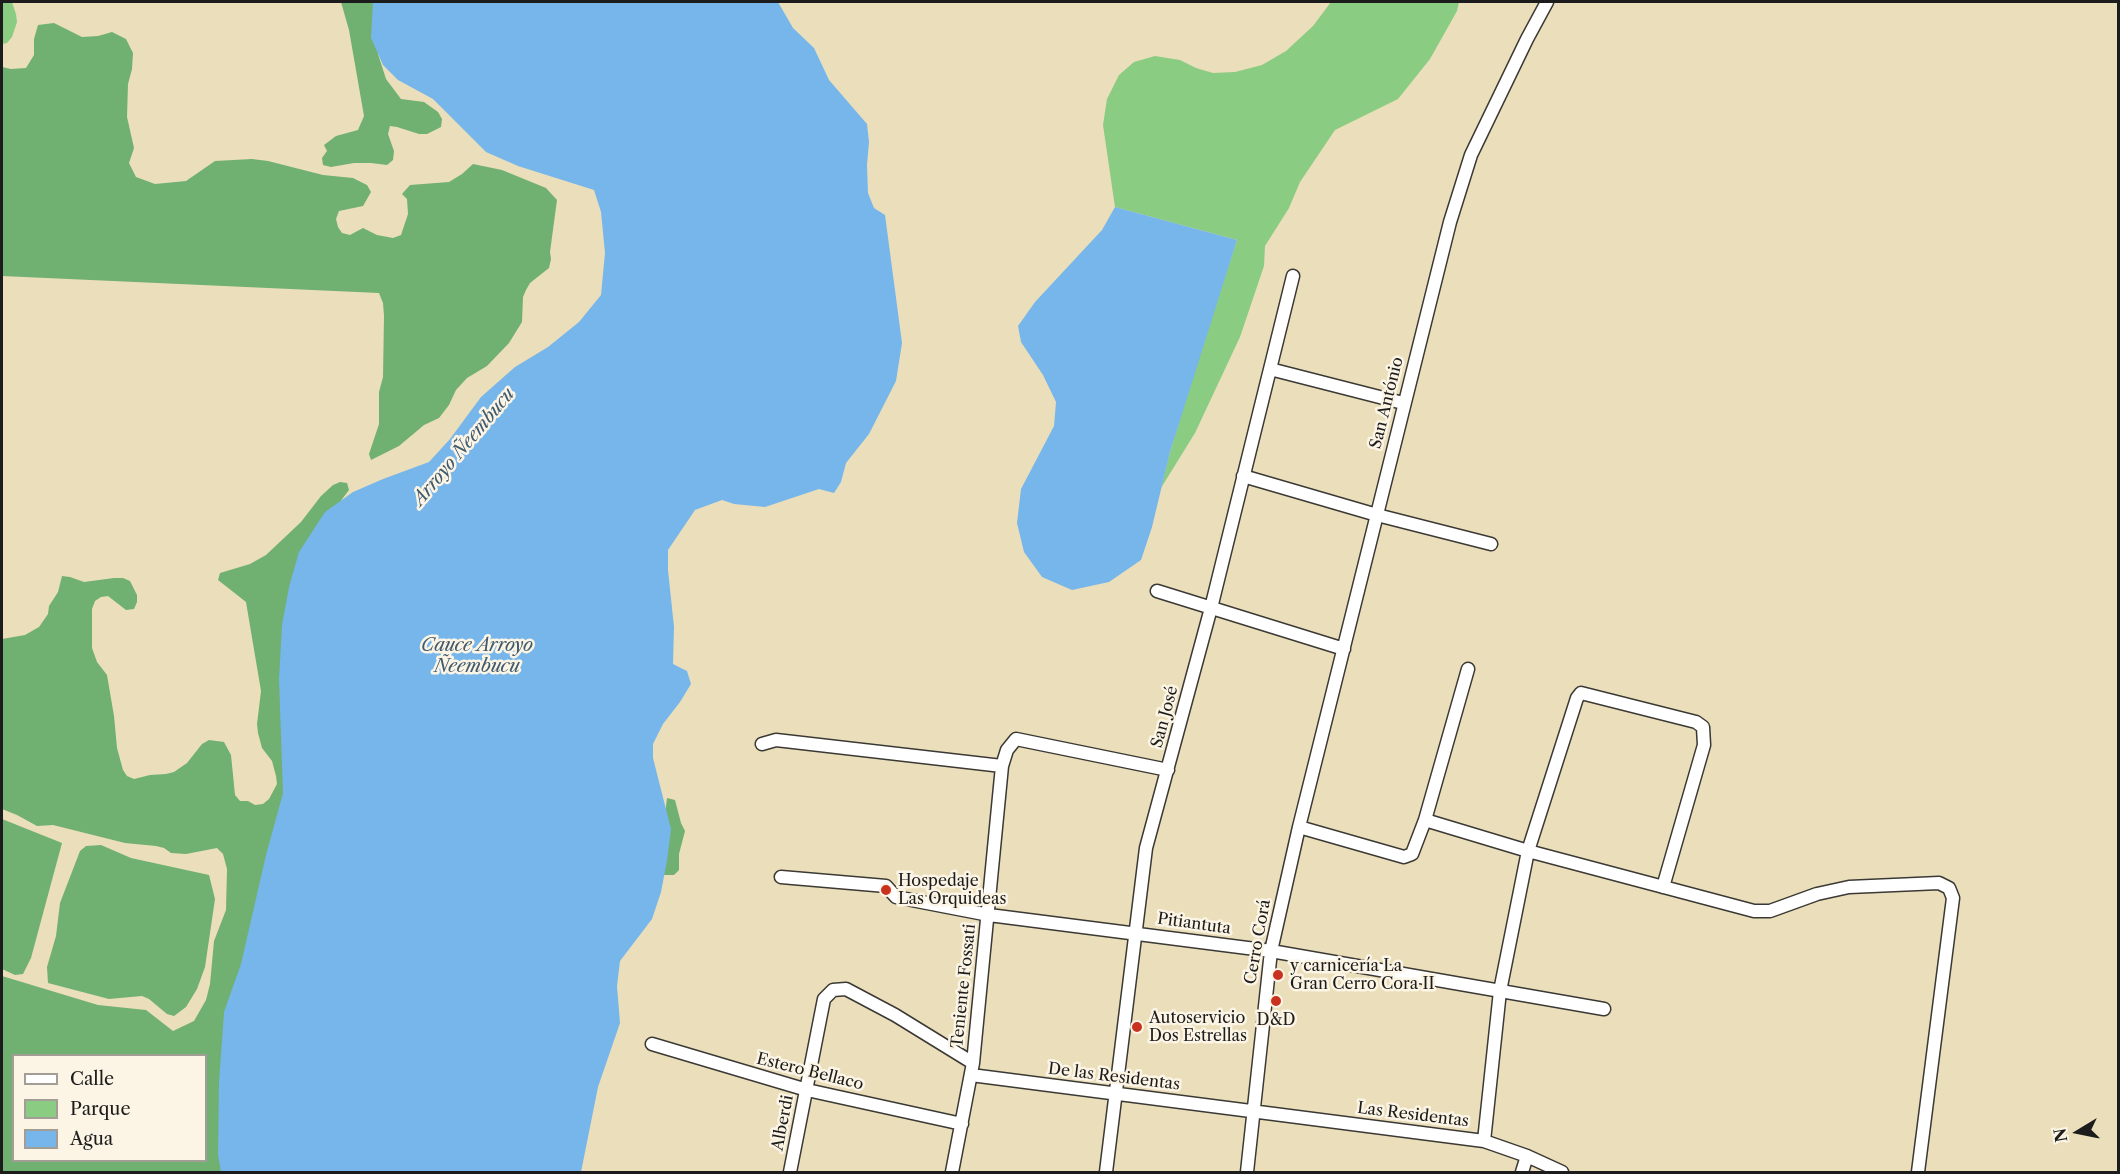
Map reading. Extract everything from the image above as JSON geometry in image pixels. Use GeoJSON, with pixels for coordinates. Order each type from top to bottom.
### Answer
{"type":"FeatureCollection","features":[{"type":"Feature","properties":{"kind":"street","name":"San António"},"geometry":{"type":"LineString","coordinates":[[1299,827],[1403,403],[1459,188],[1471,155],[1547,2]]}},
{"type":"Feature","properties":{"kind":"street","name":"San José"},"geometry":{"type":"LineString","coordinates":[[1106,1173],[1146,848],[1211,608],[1293,276]]}},
{"type":"Feature","properties":{"kind":"street"},"geometry":{"type":"LineString","coordinates":[[1270,369],[1403,403]]}},
{"type":"Feature","properties":{"kind":"street"},"geometry":{"type":"LineString","coordinates":[[1243,476],[1377,515],[1491,544]]}},
{"type":"Feature","properties":{"kind":"street"},"geometry":{"type":"LineString","coordinates":[[1157,591],[1344,650]]}},
{"type":"Feature","properties":{"kind":"street"},"geometry":{"type":"LineString","coordinates":[[1299,827],[1404,857],[1412,854],[1425,820],[1468,669]]}},
{"type":"Feature","properties":{"kind":"street"},"geometry":{"type":"LineString","coordinates":[[1484,1141],[1500,991],[1528,850],[1577,698],[1581,693],[1696,722],[1703,727],[1704,745],[1663,887]]}},
{"type":"Feature","properties":{"kind":"street"},"geometry":{"type":"LineString","coordinates":[[762,744],[776,740],[1002,766],[1007,750],[1016,739],[1168,770]]}},
{"type":"Feature","properties":{"kind":"street","name":"Teniente Fossati"},"geometry":{"type":"LineString","coordinates":[[952,1173],[972,1069],[1002,766]]}},
{"type":"Feature","properties":{"kind":"street"},"geometry":{"type":"LineString","coordinates":[[1425,820],[1754,911],[1770,911],[1817,894],[1849,887],[1939,883],[1949,888],[1953,898],[1918,1173]]}},
{"type":"Feature","properties":{"kind":"street","name":"Cerro Corá"},"geometry":{"type":"LineString","coordinates":[[1246,1173],[1271,951],[1299,827]]}},
{"type":"Feature","properties":{"kind":"street","name":"Pitiantuta"},"geometry":{"type":"LineString","coordinates":[[781,877],[886,886],[896,897],[989,915],[1271,951],[1604,1009]]}},
{"type":"Feature","properties":{"kind":"street","name":"De las Residentas"},"geometry":{"type":"LineString","coordinates":[[846,989],[895,1015],[972,1069],[1114,1094],[1253,1112]]}},
{"type":"Feature","properties":{"kind":"street","name":"Alberdi"},"geometry":{"type":"LineString","coordinates":[[790,1173],[824,999],[833,990],[846,989]]}},
{"type":"Feature","properties":{"kind":"street","name":"Estero Bellaco"},"geometry":{"type":"LineString","coordinates":[[652,1044],[807,1090],[962,1124]]}},
{"type":"Feature","properties":{"kind":"street","name":"Las Residentas"},"geometry":{"type":"LineString","coordinates":[[1253,1112],[1484,1141],[1527,1156],[1562,1173]]}},
{"type":"Feature","properties":{"kind":"street"},"geometry":{"type":"LineString","coordinates":[[1522,1173],[1527,1156]]}},
{"type":"Feature","properties":{"kind":"green space"},"geometry":{"type":"Polygon","coordinates":[[[2,2],[12,2],[17,22],[12,37],[7,43],[2,44],[2,2]]]}},
{"type":"Feature","properties":{"kind":"green space"},"geometry":{"type":"Polygon","coordinates":[[[341,2],[385,2],[378,54],[386,79],[401,99],[424,102],[438,112],[442,119],[441,127],[427,134],[390,126],[388,134],[394,151],[393,160],[387,165],[354,163],[331,167],[323,165],[322,158],[327,151],[324,145],[336,136],[358,130],[364,116],[349,30],[341,2]]]}},
{"type":"Feature","properties":{"kind":"green space"},"geometry":{"type":"Polygon","coordinates":[[[1331,2],[1459,2],[1457,11],[1430,59],[1398,99],[1335,130],[1300,182],[1289,208],[1265,246],[1264,266],[1240,337],[1195,433],[1161,488],[1202,346],[1237,240],[1115,207],[1103,125],[1107,99],[1119,75],[1134,62],[1155,56],[1180,60],[1213,73],[1235,72],[1262,65],[1286,51],[1313,26],[1331,2]]]}},
{"type":"Feature","properties":{"kind":"green space"},"geometry":{"type":"Polygon","coordinates":[[[54,23],[82,37],[112,32],[126,39],[133,53],[128,84],[127,117],[134,148],[129,163],[136,177],[155,184],[186,181],[215,161],[252,159],[323,175],[353,178],[367,185],[371,192],[363,206],[339,211],[336,219],[342,233],[350,235],[363,228],[377,235],[393,238],[401,235],[408,214],[407,199],[402,194],[410,185],[449,182],[473,164],[502,170],[546,188],[557,200],[549,268],[530,283],[526,290],[523,297],[522,322],[509,343],[487,366],[467,378],[456,390],[449,405],[439,418],[424,425],[399,446],[371,460],[369,454],[379,424],[379,392],[383,377],[384,316],[379,293],[2,276],[2,67],[26,68],[34,55],[34,39],[38,25],[54,23]]]}},
{"type":"Feature","properties":{"kind":"green space"},"geometry":{"type":"Polygon","coordinates":[[[340,482],[347,483],[349,490],[331,514],[295,661],[254,1172],[2,1172],[2,976],[98,1005],[146,1010],[173,1031],[194,1021],[206,1000],[210,984],[214,941],[226,910],[227,869],[223,854],[217,848],[186,854],[171,853],[156,846],[125,843],[53,825],[37,826],[2,809],[2,639],[25,635],[39,627],[58,592],[62,576],[84,582],[114,578],[130,581],[137,595],[134,609],[126,610],[108,596],[95,601],[92,609],[92,648],[97,662],[107,675],[117,748],[123,770],[127,776],[134,779],[174,772],[187,763],[202,744],[209,740],[224,742],[231,755],[235,795],[240,801],[248,801],[255,805],[263,804],[269,799],[277,784],[272,761],[262,748],[258,733],[261,691],[246,602],[218,580],[220,573],[250,564],[266,555],[301,522],[321,496],[333,485],[340,482]]]}},
{"type":"Feature","properties":{"kind":"green space"},"geometry":{"type":"Polygon","coordinates":[[[667,798],[675,800],[685,831],[679,854],[679,870],[674,875],[658,875],[667,798]]]}},
{"type":"Feature","properties":{"kind":"green space"},"geometry":{"type":"Polygon","coordinates":[[[2,819],[62,843],[31,958],[23,974],[15,975],[2,969],[2,819]]]}},
{"type":"Feature","properties":{"kind":"green space"},"geometry":{"type":"Polygon","coordinates":[[[101,845],[131,858],[209,875],[215,899],[205,967],[197,989],[186,1007],[174,1016],[167,1014],[142,996],[109,999],[48,983],[47,967],[56,936],[60,903],[80,851],[86,846],[101,845]]]}},
{"type":"Feature","properties":{"kind":"water","name":"Cauce Arroyo Ñeembucu"},"geometry":{"type":"Polygon","coordinates":[[[373,2],[778,2],[793,28],[814,48],[829,80],[867,124],[868,193],[874,208],[885,215],[902,343],[896,381],[869,434],[846,463],[841,482],[834,493],[819,489],[765,507],[734,504],[722,500],[695,510],[668,550],[674,627],[673,664],[687,671],[691,684],[663,724],[653,744],[653,758],[671,829],[667,861],[661,892],[652,919],[620,961],[617,986],[620,1023],[598,1087],[581,1172],[221,1172],[218,1155],[219,1082],[224,1012],[241,964],[283,793],[279,679],[282,625],[289,587],[299,552],[325,512],[353,492],[429,462],[450,439],[481,397],[515,367],[548,347],[579,322],[601,295],[605,253],[601,212],[594,190],[518,166],[486,152],[433,99],[398,80],[383,65],[371,38],[373,2]]]}},
{"type":"Feature","properties":{"kind":"water"},"geometry":{"type":"Polygon","coordinates":[[[1115,207],[1237,240],[1170,452],[1152,527],[1141,560],[1109,582],[1072,590],[1042,577],[1024,552],[1017,523],[1021,489],[1054,426],[1056,402],[1043,375],[1021,342],[1018,326],[1035,302],[1102,230],[1115,207]]]}},
{"type":"Feature","properties":{"kind":"place","name":"Hospedaje Las Orquideas"},"geometry":{"type":"Point","coordinates":[886,890]}},
{"type":"Feature","properties":{"kind":"place","name":"y carnicería La Gran Cerro Cora II"},"geometry":{"type":"Point","coordinates":[1278,975]}},
{"type":"Feature","properties":{"kind":"place","name":"D&D"},"geometry":{"type":"Point","coordinates":[1276,1001]}},
{"type":"Feature","properties":{"kind":"place","name":"Autoservicio Dos Estrellas"},"geometry":{"type":"Point","coordinates":[1137,1027]}},
{"type":"Feature","properties":{"kind":"water label","name":"Arroyo Ñeembucu"},"geometry":{"type":"Point","coordinates":[464,447]}}]}
